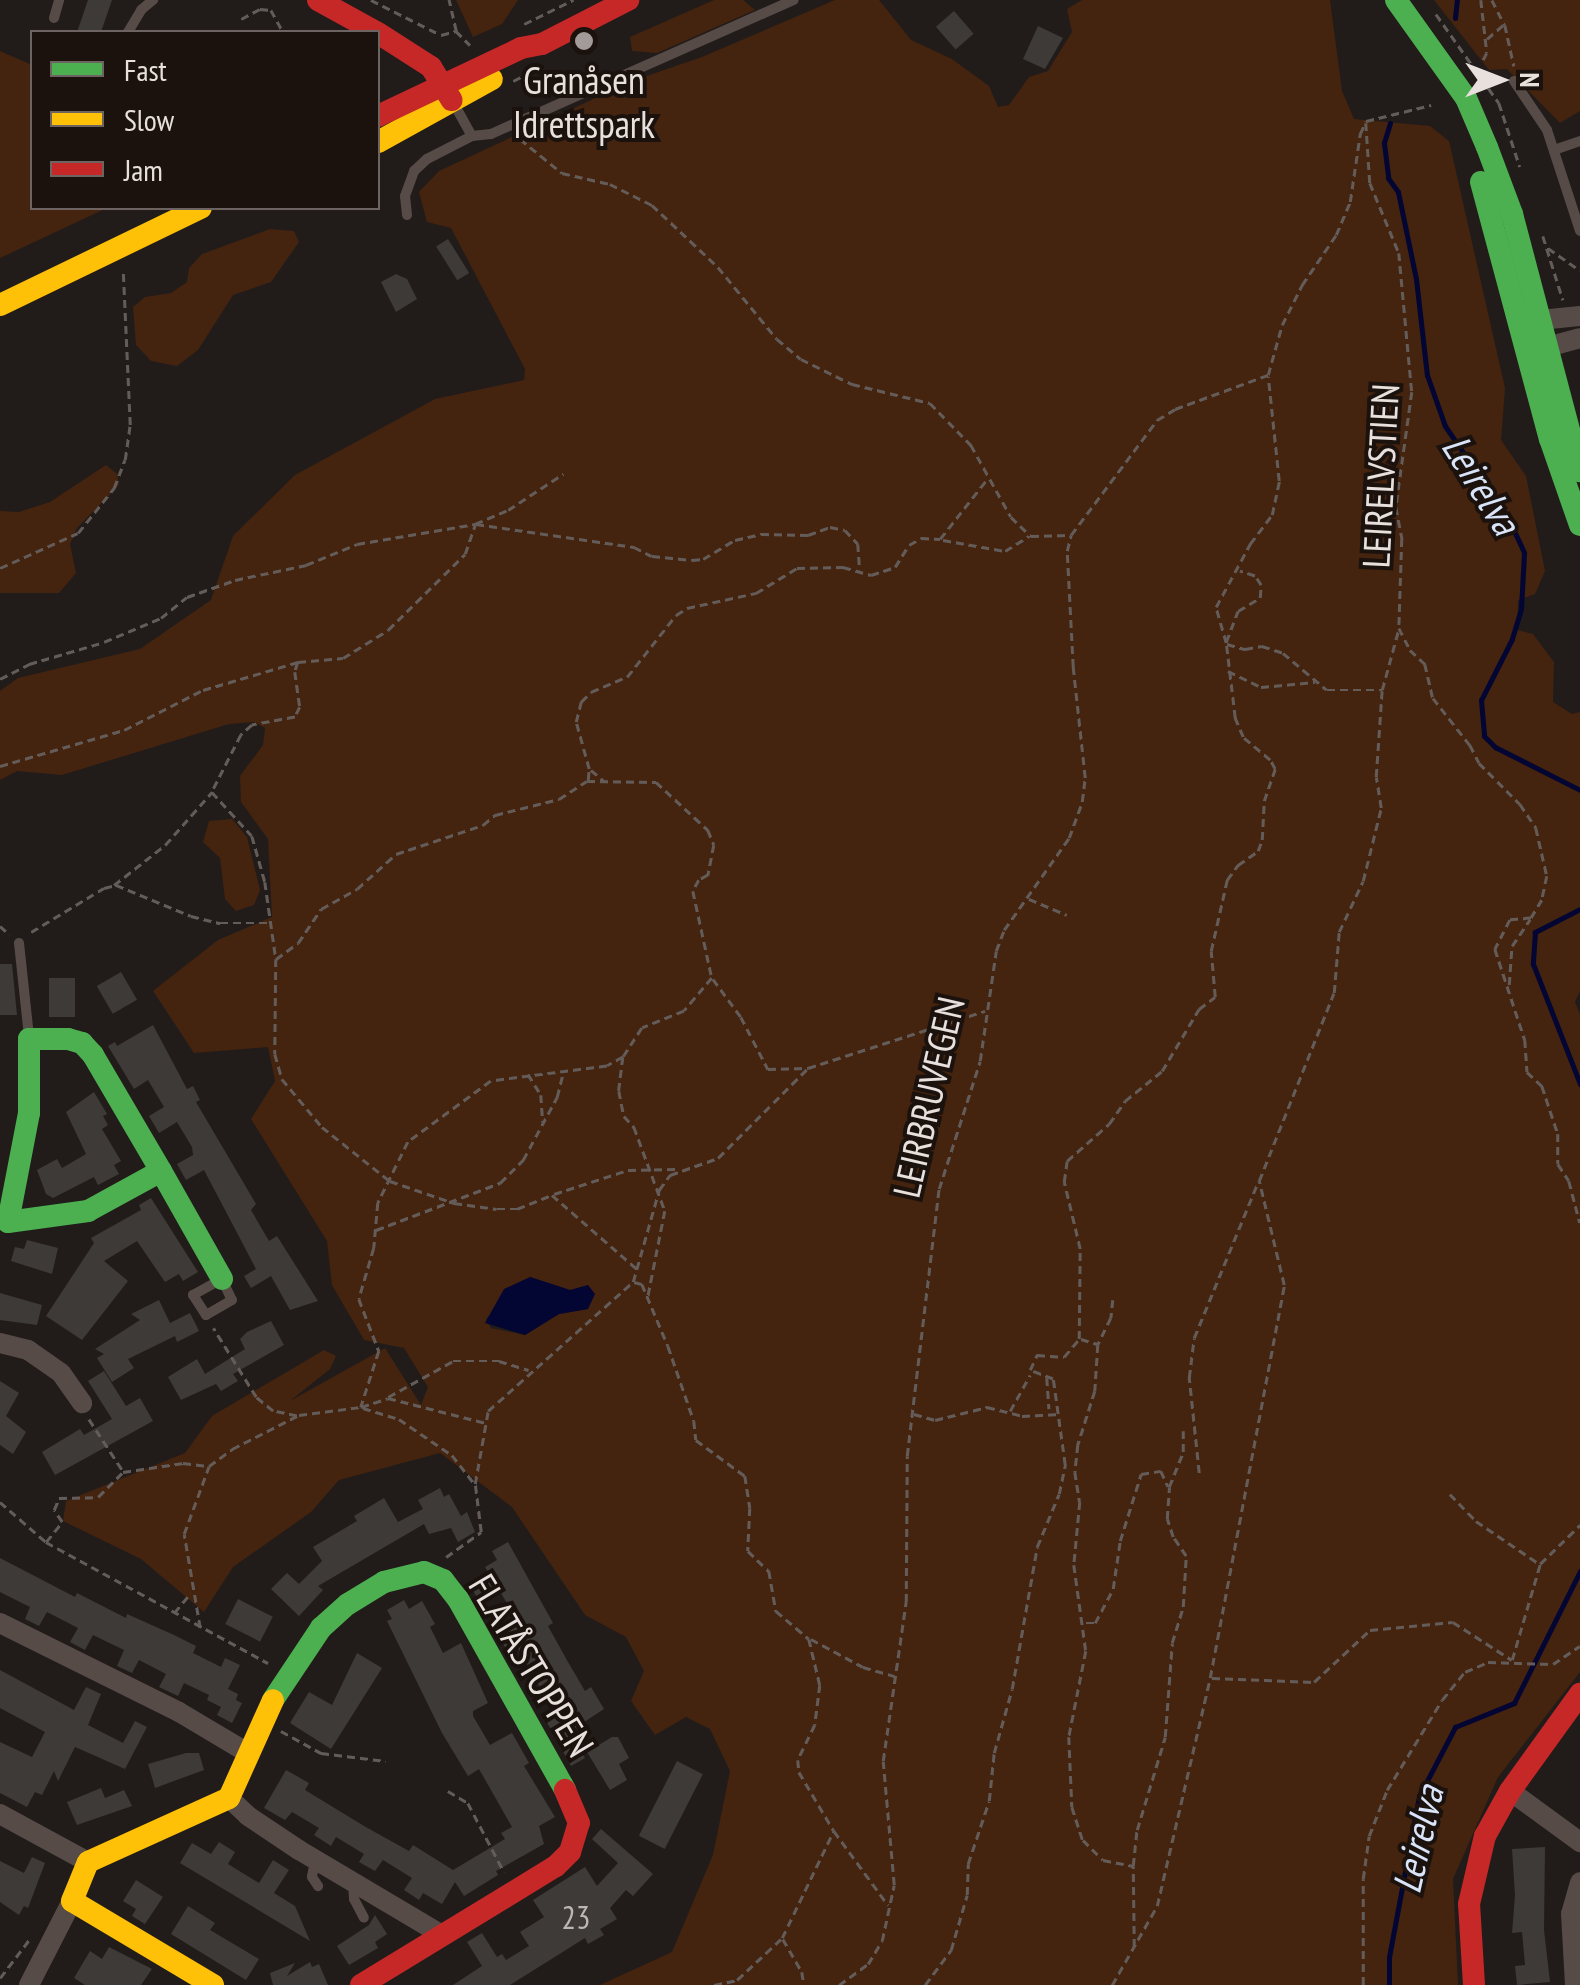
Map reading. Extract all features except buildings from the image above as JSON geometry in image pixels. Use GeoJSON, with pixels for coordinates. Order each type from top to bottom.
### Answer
{"type":"FeatureCollection","features":[{"type":"Feature","properties":{"kind":"street"},"geometry":{"type":"LineString","coordinates":[[318,0],[372,30]]}},
{"type":"Feature","properties":{"kind":"street"},"geometry":{"type":"LineString","coordinates":[[380,141],[448,92],[521,48],[542,44],[628,0]]}},
{"type":"Feature","properties":{"kind":"street"},"geometry":{"type":"LineString","coordinates":[[1396,0],[1466,98],[1488,147],[1512,214],[1580,471]]}},
{"type":"Feature","properties":{"kind":"street"},"geometry":{"type":"LineString","coordinates":[[380,35],[421,58],[448,92]]}},
{"type":"Feature","properties":{"kind":"street"},"geometry":{"type":"LineString","coordinates":[[1441,68],[1490,209],[1550,439],[1580,525]]}},
{"type":"Feature","properties":{"kind":"street"},"geometry":{"type":"LineString","coordinates":[[380,115],[448,92]]}},
{"type":"Feature","properties":{"kind":"street"},"geometry":{"type":"LineString","coordinates":[[0,305],[197,210]]}},
{"type":"Feature","properties":{"kind":"street"},"geometry":{"type":"LineString","coordinates":[[1524,338],[1540,320],[1580,316]]}},
{"type":"Feature","properties":{"kind":"street"},"geometry":{"type":"LineString","coordinates":[[1524,338],[1547,347],[1580,338]]}},
{"type":"Feature","properties":{"kind":"street"},"geometry":{"type":"LineString","coordinates":[[161,1171],[88,1211],[4,1222],[29,1113],[29,1040],[82,1043],[94,1056],[161,1171],[222,1279]]}},
{"type":"Feature","properties":{"kind":"street"},"geometry":{"type":"LineString","coordinates":[[0,1343],[28,1350],[61,1373],[82,1404]]}},
{"type":"Feature","properties":{"kind":"street","name":"FLATÅSTOPPEN"},"geometry":{"type":"LineString","coordinates":[[229,1798],[246,1752],[287,1673],[322,1628],[348,1604],[395,1577],[424,1572],[443,1580],[458,1599],[575,1809],[579,1824],[570,1852],[515,1891],[362,1985]]}},
{"type":"Feature","properties":{"kind":"street"},"geometry":{"type":"LineString","coordinates":[[0,1623],[178,1712],[246,1752]]}},
{"type":"Feature","properties":{"kind":"street"},"geometry":{"type":"LineString","coordinates":[[1474,1985],[1469,1904],[1484,1836],[1510,1791],[1580,1694]]}},
{"type":"Feature","properties":{"kind":"street"},"geometry":{"type":"LineString","coordinates":[[1510,1791],[1580,1842]]}},
{"type":"Feature","properties":{"kind":"street"},"geometry":{"type":"LineString","coordinates":[[29,1985],[88,1862],[229,1798],[248,1816],[316,1860],[442,1935]]}},
{"type":"Feature","properties":{"kind":"street"},"geometry":{"type":"LineString","coordinates":[[0,1814],[88,1862]]}},
{"type":"Feature","properties":{"kind":"street"},"geometry":{"type":"LineString","coordinates":[[1575,1985],[1571,1914],[1580,1882]]}},
{"type":"Feature","properties":{"kind":"street"},"geometry":{"type":"LineString","coordinates":[[72,1901],[213,1985]]}},
{"type":"Feature","properties":{"kind":"lane"},"geometry":{"type":"LineString","coordinates":[[54,18],[59,0]]}},
{"type":"Feature","properties":{"kind":"lane"},"geometry":{"type":"LineString","coordinates":[[129,30],[141,10],[153,0]]}},
{"type":"Feature","properties":{"kind":"lane"},"geometry":{"type":"LineString","coordinates":[[407,214],[405,196],[414,172],[427,159],[472,136],[508,129],[607,80],[794,0]]}},
{"type":"Feature","properties":{"kind":"lane"},"geometry":{"type":"LineString","coordinates":[[1514,81],[1547,130],[1580,232]]}},
{"type":"Feature","properties":{"kind":"lane"},"geometry":{"type":"LineString","coordinates":[[448,92],[472,136]]}},
{"type":"Feature","properties":{"kind":"lane"},"geometry":{"type":"LineString","coordinates":[[1554,150],[1580,141]]}},
{"type":"Feature","properties":{"kind":"lane"},"geometry":{"type":"LineString","coordinates":[[19,943],[29,1040]]}},
{"type":"Feature","properties":{"kind":"lane"},"geometry":{"type":"LineString","coordinates":[[222,1279],[232,1300],[206,1315],[193,1295],[222,1279]]}},
{"type":"Feature","properties":{"kind":"lane"},"geometry":{"type":"LineString","coordinates":[[316,1860],[312,1877],[318,1886]]}},
{"type":"Feature","properties":{"kind":"lane"},"geometry":{"type":"LineString","coordinates":[[353,1883],[354,1900],[364,1918]]}},
{"type":"Feature","properties":{"kind":"path"},"geometry":{"type":"LineString","coordinates":[[371,0],[441,34],[456,30]]}},
{"type":"Feature","properties":{"kind":"path"},"geometry":{"type":"LineString","coordinates":[[450,0],[456,30],[474,48]]}},
{"type":"Feature","properties":{"kind":"path"},"geometry":{"type":"LineString","coordinates":[[1481,0],[1486,40],[1483,62]]}},
{"type":"Feature","properties":{"kind":"path"},"geometry":{"type":"LineString","coordinates":[[1492,0],[1504,25],[1514,81],[1499,103]]}},
{"type":"Feature","properties":{"kind":"path"},"geometry":{"type":"LineString","coordinates":[[240,19],[260,9],[271,10],[282,30]]}},
{"type":"Feature","properties":{"kind":"path"},"geometry":{"type":"LineString","coordinates":[[1486,40],[1504,25]]}},
{"type":"Feature","properties":{"kind":"path"},"geometry":{"type":"LineString","coordinates":[[1010,1411],[1037,1355],[1064,1357],[1079,1339],[1080,1249],[1064,1182],[1067,1161],[1110,1124],[1125,1101],[1162,1071],[1199,1009],[1214,996],[1211,950],[1226,880],[1238,865],[1258,851],[1262,840],[1264,801],[1274,769],[1270,760],[1243,737],[1226,670],[1226,643],[1216,602],[1272,515],[1280,481],[1268,375],[1282,325],[1336,235],[1350,202],[1360,134],[1366,122],[1431,105]]}},
{"type":"Feature","properties":{"kind":"path","name":"LEIRELVSTIEN"},"geometry":{"type":"LineString","coordinates":[[1199,1473],[1190,1378],[1194,1338],[1334,993],[1339,932],[1363,881],[1381,808],[1376,777],[1382,690],[1399,628],[1402,539],[1396,507],[1412,392],[1399,253],[1370,183],[1366,122]]}},
{"type":"Feature","properties":{"kind":"path"},"geometry":{"type":"LineString","coordinates":[[508,129],[562,173],[610,184],[652,205],[718,267],[777,339],[801,359],[852,384],[930,404],[971,445],[1011,518],[1031,536]]}},
{"type":"Feature","properties":{"kind":"path"},"geometry":{"type":"LineString","coordinates":[[0,568],[78,533],[114,488],[125,460],[130,425],[121,245]]}},
{"type":"Feature","properties":{"kind":"path"},"geometry":{"type":"LineString","coordinates":[[1546,247],[1580,270]]}},
{"type":"Feature","properties":{"kind":"path"},"geometry":{"type":"LineString","coordinates":[[588,781],[590,769],[577,733],[580,702],[590,692],[627,677],[676,615],[687,608],[756,593],[797,568],[844,567],[871,576],[895,568],[908,545],[921,538],[1005,551],[1031,536],[1071,535],[1157,420],[1175,409],[1268,375]]}},
{"type":"Feature","properties":{"kind":"path"},"geometry":{"type":"LineString","coordinates":[[0,679],[29,664],[104,642],[161,618],[186,597],[234,580],[306,565],[358,544],[475,524],[508,510],[563,474]]}},
{"type":"Feature","properties":{"kind":"path"},"geometry":{"type":"LineString","coordinates":[[940,539],[988,478]]}},
{"type":"Feature","properties":{"kind":"path"},"geometry":{"type":"LineString","coordinates":[[475,524],[500,531],[634,546],[652,556],[692,560],[704,559],[735,540],[762,534],[808,535],[830,526],[846,530],[858,544],[860,572]]}},
{"type":"Feature","properties":{"kind":"path"},"geometry":{"type":"LineString","coordinates":[[0,766],[124,730],[203,690],[298,662],[343,658],[388,630],[465,554],[475,524]]}},
{"type":"Feature","properties":{"kind":"path","name":"LEIRBRUVEGEN"},"geometry":{"type":"LineString","coordinates":[[839,1985],[868,1964],[882,1941],[890,1908],[893,1852],[882,1784],[906,1602],[906,1456],[939,1189],[980,1061],[1000,940],[1069,838],[1085,778],[1072,667],[1067,552],[1071,535]]}},
{"type":"Feature","properties":{"kind":"path"},"geometry":{"type":"LineString","coordinates":[[1226,643],[1238,612],[1260,598],[1261,585],[1255,576],[1239,570]]}},
{"type":"Feature","properties":{"kind":"path"},"geometry":{"type":"LineString","coordinates":[[1399,628],[1410,650],[1426,664],[1433,698],[1470,744],[1478,764],[1520,804],[1536,828],[1547,876],[1542,900],[1512,946],[1509,988],[1525,1040],[1527,1072],[1542,1086],[1558,1134],[1558,1164],[1569,1181],[1580,1223]]}},
{"type":"Feature","properties":{"kind":"path"},"geometry":{"type":"LineString","coordinates":[[1226,643],[1246,649],[1262,646],[1282,653],[1327,690],[1382,690]]}},
{"type":"Feature","properties":{"kind":"path"},"geometry":{"type":"LineString","coordinates":[[19,943],[112,886],[165,845],[212,792],[240,736],[252,725],[294,717],[300,707],[294,672],[298,662]]}},
{"type":"Feature","properties":{"kind":"path"},"geometry":{"type":"LineString","coordinates":[[1226,670],[1261,687],[1316,682]]}},
{"type":"Feature","properties":{"kind":"path"},"geometry":{"type":"LineString","coordinates":[[590,769],[604,781]]}},
{"type":"Feature","properties":{"kind":"path"},"geometry":{"type":"LineString","coordinates":[[276,960],[298,943],[321,909],[356,889],[396,854],[483,824],[495,815],[558,800],[588,781],[656,782],[708,830],[714,844],[708,861],[710,869],[693,891],[712,978],[741,1017],[768,1069],[808,1068],[986,1011]]}},
{"type":"Feature","properties":{"kind":"path"},"geometry":{"type":"LineString","coordinates":[[212,792],[252,836],[266,882],[276,960],[272,1009],[282,1079],[322,1126],[390,1181],[454,1203],[517,1209],[650,1167],[678,1170],[718,1158],[808,1068]]}},
{"type":"Feature","properties":{"kind":"path"},"geometry":{"type":"LineString","coordinates":[[112,886],[220,923],[270,923]]}},
{"type":"Feature","properties":{"kind":"path"},"geometry":{"type":"LineString","coordinates":[[1028,898],[1067,915]]}},
{"type":"Feature","properties":{"kind":"path"},"geometry":{"type":"LineString","coordinates":[[1509,988],[1503,982],[1495,950],[1510,920],[1531,918]]}},
{"type":"Feature","properties":{"kind":"path"},"geometry":{"type":"LineString","coordinates":[[361,1407],[378,1350],[359,1299],[376,1230],[378,1203],[408,1142],[491,1081],[607,1066],[623,1057],[642,1028],[684,1011],[712,978]]}},
{"type":"Feature","properties":{"kind":"path"},"geometry":{"type":"LineString","coordinates":[[623,1057],[620,1090],[624,1116],[634,1127],[665,1211],[647,1298]]}},
{"type":"Feature","properties":{"kind":"path"},"geometry":{"type":"LineString","coordinates":[[376,1230],[500,1183],[523,1160],[543,1124],[564,1071]]}},
{"type":"Feature","properties":{"kind":"path"},"geometry":{"type":"LineString","coordinates":[[528,1074],[541,1095],[543,1124]]}},
{"type":"Feature","properties":{"kind":"path"},"geometry":{"type":"LineString","coordinates":[[424,1572],[481,1532],[474,1484],[488,1411],[633,1282],[659,1190],[678,1170]]}},
{"type":"Feature","properties":{"kind":"path"},"geometry":{"type":"LineString","coordinates":[[1112,1985],[1157,1906],[1210,1678],[1284,1285],[1259,1181]]}},
{"type":"Feature","properties":{"kind":"path"},"geometry":{"type":"LineString","coordinates":[[552,1195],[637,1269]]}},
{"type":"Feature","properties":{"kind":"path"},"geometry":{"type":"LineString","coordinates":[[633,1282],[642,1284],[694,1422],[696,1440],[745,1476],[750,1508],[748,1551],[769,1571],[776,1611],[809,1639],[863,1668],[896,1676]]}},
{"type":"Feature","properties":{"kind":"path"},"geometry":{"type":"LineString","coordinates":[[1113,1300],[1111,1318],[1098,1345],[1095,1391],[1078,1445],[1075,1472],[1080,1502],[1074,1564],[1086,1652],[1069,1736],[1072,1807],[1083,1840],[1103,1860],[1133,1866]]}},
{"type":"Feature","properties":{"kind":"path"},"geometry":{"type":"LineString","coordinates":[[206,1315],[256,1397],[272,1411],[298,1416]]}},
{"type":"Feature","properties":{"kind":"path"},"geometry":{"type":"LineString","coordinates":[[1079,1339],[1098,1345]]}},
{"type":"Feature","properties":{"kind":"path"},"geometry":{"type":"LineString","coordinates":[[200,1628],[184,1534],[210,1466],[244,1442],[298,1416],[361,1407],[388,1398],[453,1361],[499,1361],[530,1370]]}},
{"type":"Feature","properties":{"kind":"path"},"geometry":{"type":"LineString","coordinates":[[924,1985],[951,1950],[967,1895],[968,1864],[988,1801],[994,1753],[1012,1688],[1037,1546],[1059,1494],[1065,1464],[1052,1379],[1031,1374]]}},
{"type":"Feature","properties":{"kind":"path"},"geometry":{"type":"LineString","coordinates":[[1047,1376],[1050,1412]]}},
{"type":"Feature","properties":{"kind":"path"},"geometry":{"type":"LineString","coordinates":[[388,1398],[486,1423]]}},
{"type":"Feature","properties":{"kind":"path"},"geometry":{"type":"LineString","coordinates":[[82,1404],[95,1432],[124,1472]]}},
{"type":"Feature","properties":{"kind":"path"},"geometry":{"type":"LineString","coordinates":[[361,1407],[412,1428],[452,1455],[474,1484]]}},
{"type":"Feature","properties":{"kind":"path"},"geometry":{"type":"LineString","coordinates":[[912,1414],[935,1420],[980,1407],[1022,1416],[1060,1414]]}},
{"type":"Feature","properties":{"kind":"path"},"geometry":{"type":"LineString","coordinates":[[1134,1949],[1133,1866],[1138,1830],[1165,1737],[1172,1643],[1183,1606],[1186,1556],[1168,1519],[1169,1488],[1183,1452],[1183,1431]]}},
{"type":"Feature","properties":{"kind":"path"},"geometry":{"type":"LineString","coordinates":[[1183,1452],[1198,1450]]}},
{"type":"Feature","properties":{"kind":"path"},"geometry":{"type":"LineString","coordinates":[[46,1542],[62,1522],[54,1510],[59,1498],[98,1497],[124,1472],[183,1463],[210,1466]]}},
{"type":"Feature","properties":{"kind":"path"},"geometry":{"type":"LineString","coordinates":[[1065,1464],[1075,1472]]}},
{"type":"Feature","properties":{"kind":"path"},"geometry":{"type":"LineString","coordinates":[[1083,1622],[1095,1623],[1113,1589],[1120,1542],[1141,1474],[1161,1471],[1169,1488]]}},
{"type":"Feature","properties":{"kind":"path"},"geometry":{"type":"LineString","coordinates":[[1450,1494],[1476,1521],[1540,1564]]}},
{"type":"Feature","properties":{"kind":"path"},"geometry":{"type":"LineString","coordinates":[[0,1502],[46,1542],[287,1673]]}},
{"type":"Feature","properties":{"kind":"path"},"geometry":{"type":"LineString","coordinates":[[1512,1660],[1540,1564],[1580,1525]]}},
{"type":"Feature","properties":{"kind":"path"},"geometry":{"type":"LineString","coordinates":[[174,1613],[192,1592]]}},
{"type":"Feature","properties":{"kind":"path"},"geometry":{"type":"LineString","coordinates":[[1210,1678],[1314,1682],[1370,1630],[1452,1622],[1512,1660]]}},
{"type":"Feature","properties":{"kind":"path"},"geometry":{"type":"LineString","coordinates":[[809,1639],[820,1684],[814,1726],[798,1760],[799,1772],[834,1830],[890,1908]]}},
{"type":"Feature","properties":{"kind":"path"},"geometry":{"type":"LineString","coordinates":[[1363,1985],[1364,1880],[1370,1836],[1387,1790],[1442,1700],[1465,1672],[1488,1662],[1524,1660],[1553,1664],[1580,1646]]}},
{"type":"Feature","properties":{"kind":"path"},"geometry":{"type":"LineString","coordinates":[[262,1721],[320,1753],[386,1762]]}},
{"type":"Feature","properties":{"kind":"path"},"geometry":{"type":"LineString","coordinates":[[448,1791],[468,1803],[515,1891]]}},
{"type":"Feature","properties":{"kind":"path"},"geometry":{"type":"LineString","coordinates":[[714,1985],[738,1980],[782,1938],[834,1830]]}},
{"type":"Feature","properties":{"kind":"path"},"geometry":{"type":"LineString","coordinates":[[782,1938],[802,1972],[804,1985]]}},
{"type":"Feature","properties":{"kind":"shaded area"},"geometry":{"type":"Polygon","coordinates":[[[456,0],[518,0],[502,24],[473,37],[456,0]]]}},
{"type":"Feature","properties":{"kind":"shaded area"},"geometry":{"type":"Polygon","coordinates":[[[714,0],[743,0],[755,10],[657,53],[632,51],[630,37],[714,0]]]}},
{"type":"Feature","properties":{"kind":"shaded area"},"geometry":{"type":"Polygon","coordinates":[[[835,0],[879,0],[911,40],[952,59],[989,86],[998,107],[1009,105],[1029,77],[1048,71],[1072,32],[1067,9],[1082,0],[1330,0],[1342,91],[1354,119],[1430,126],[1449,141],[1505,388],[1501,440],[1526,476],[1545,571],[1535,594],[1518,600],[1517,630],[1533,634],[1554,662],[1553,702],[1572,714],[1580,712],[1580,991],[1575,1002],[1580,1014],[1580,1672],[1498,1777],[1453,1879],[1458,1985],[600,1985],[672,1952],[713,1855],[730,1771],[710,1729],[686,1717],[655,1735],[631,1701],[644,1671],[626,1637],[585,1615],[512,1507],[440,1453],[339,1480],[311,1512],[233,1567],[204,1612],[141,1559],[63,1521],[66,1501],[185,1453],[212,1416],[324,1350],[336,1356],[330,1369],[290,1401],[385,1348],[421,1405],[428,1387],[404,1348],[364,1340],[332,1285],[327,1241],[251,1119],[275,1081],[268,1047],[194,1053],[153,991],[218,940],[272,917],[268,839],[241,802],[240,776],[263,745],[265,728],[254,722],[229,724],[62,775],[17,771],[0,780],[0,691],[18,678],[140,649],[211,600],[233,536],[295,475],[435,399],[524,380],[525,369],[451,228],[427,222],[419,192],[439,171],[632,81],[702,57],[835,0]],[[530,1277],[486,1319],[491,1328],[525,1335],[559,1314],[588,1309],[570,1290],[530,1277]]]}},
{"type":"Feature","properties":{"kind":"shaded area"},"geometry":{"type":"Polygon","coordinates":[[[1434,0],[1580,0],[1580,111],[1560,123],[1507,69],[1489,70],[1434,0]]]}},
{"type":"Feature","properties":{"kind":"shaded area"},"geometry":{"type":"Polygon","coordinates":[[[0,51],[30,64],[30,210],[103,210],[0,258],[0,51]]]}},
{"type":"Feature","properties":{"kind":"shaded area"},"geometry":{"type":"Polygon","coordinates":[[[270,229],[294,231],[299,242],[271,282],[233,295],[198,350],[177,366],[151,361],[136,345],[133,307],[145,297],[171,293],[187,282],[189,268],[202,254],[270,229]]]}},
{"type":"Feature","properties":{"kind":"shaded area"},"geometry":{"type":"Polygon","coordinates":[[[106,465],[117,474],[119,485],[77,528],[70,544],[76,573],[59,593],[0,593],[0,511],[19,512],[50,502],[106,465]]]}},
{"type":"Feature","properties":{"kind":"shaded area"},"geometry":{"type":"Polygon","coordinates":[[[232,819],[247,837],[260,890],[254,905],[236,911],[225,899],[220,858],[203,842],[209,821],[232,819]]]}},
{"type":"Feature","properties":{"kind":"shaded area"},"geometry":{"type":"Polygon","coordinates":[[[530,1277],[570,1290],[588,1285],[595,1294],[588,1309],[559,1314],[525,1335],[485,1323],[504,1289],[530,1277]]]}},
{"type":"Feature","properties":{"kind":"waterway","name":"Leirelva"},"geometry":{"type":"LineString","coordinates":[[1455,18],[1457,0]]}},
{"type":"Feature","properties":{"kind":"waterway","name":"Leirelva"},"geometry":{"type":"LineString","coordinates":[[1390,123],[1384,143],[1388,178],[1398,192],[1416,279],[1427,375],[1445,426],[1508,518],[1524,553],[1521,609],[1512,639],[1481,700],[1484,736],[1495,747],[1580,790]]}},
{"type":"Feature","properties":{"kind":"waterway","name":"Leirelva"},"geometry":{"type":"LineString","coordinates":[[1580,909],[1535,932],[1533,964],[1580,1084]]}},
{"type":"Feature","properties":{"kind":"waterway","name":"Leirelva"},"geometry":{"type":"LineString","coordinates":[[1389,1985],[1389,1957],[1419,1796],[1455,1727],[1514,1703],[1580,1571]]}},
{"type":"Feature","properties":{"kind":"traffic: fast"},"geometry":{"type":"LineString","coordinates":[[1396,0],[1466,98],[1487,147],[1512,214],[1580,471]]}},
{"type":"Feature","properties":{"kind":"traffic: fast"},"geometry":{"type":"LineString","coordinates":[[1481,182],[1550,439],[1580,525]]}},
{"type":"Feature","properties":{"kind":"traffic: fast"},"geometry":{"type":"LineString","coordinates":[[161,1171],[88,1211],[8,1222],[29,1113],[29,1039],[68,1039],[82,1043],[93,1055],[161,1171],[222,1279]]}},
{"type":"Feature","properties":{"kind":"traffic: fast"},"geometry":{"type":"LineString","coordinates":[[273,1700],[321,1628],[348,1604],[384,1582],[424,1572],[443,1580],[458,1599],[565,1790]]}},
{"type":"Feature","properties":{"kind":"traffic: slow"},"geometry":{"type":"LineString","coordinates":[[380,141],[492,79]]}},
{"type":"Feature","properties":{"kind":"traffic: slow"},"geometry":{"type":"LineString","coordinates":[[0,305],[197,210]]}},
{"type":"Feature","properties":{"kind":"traffic: slow"},"geometry":{"type":"LineString","coordinates":[[213,1985],[72,1901],[88,1862],[229,1798],[273,1700]]}},
{"type":"Feature","properties":{"kind":"traffic: jam"},"geometry":{"type":"LineString","coordinates":[[318,0],[372,30]]}},
{"type":"Feature","properties":{"kind":"traffic: jam"},"geometry":{"type":"LineString","coordinates":[[380,115],[521,48],[542,44],[628,0]]}},
{"type":"Feature","properties":{"kind":"traffic: jam"},"geometry":{"type":"LineString","coordinates":[[380,34],[431,67],[452,100]]}},
{"type":"Feature","properties":{"kind":"traffic: jam"},"geometry":{"type":"LineString","coordinates":[[1474,1985],[1469,1904],[1485,1836],[1510,1791],[1580,1694]]}},
{"type":"Feature","properties":{"kind":"traffic: jam"},"geometry":{"type":"LineString","coordinates":[[361,1985],[556,1866],[570,1852],[579,1823],[565,1790]]}},
{"type":"Feature","properties":{"kind":"place","name":"Granåsen Idrettspark"},"geometry":{"type":"Point","coordinates":[584,41]}}]}
